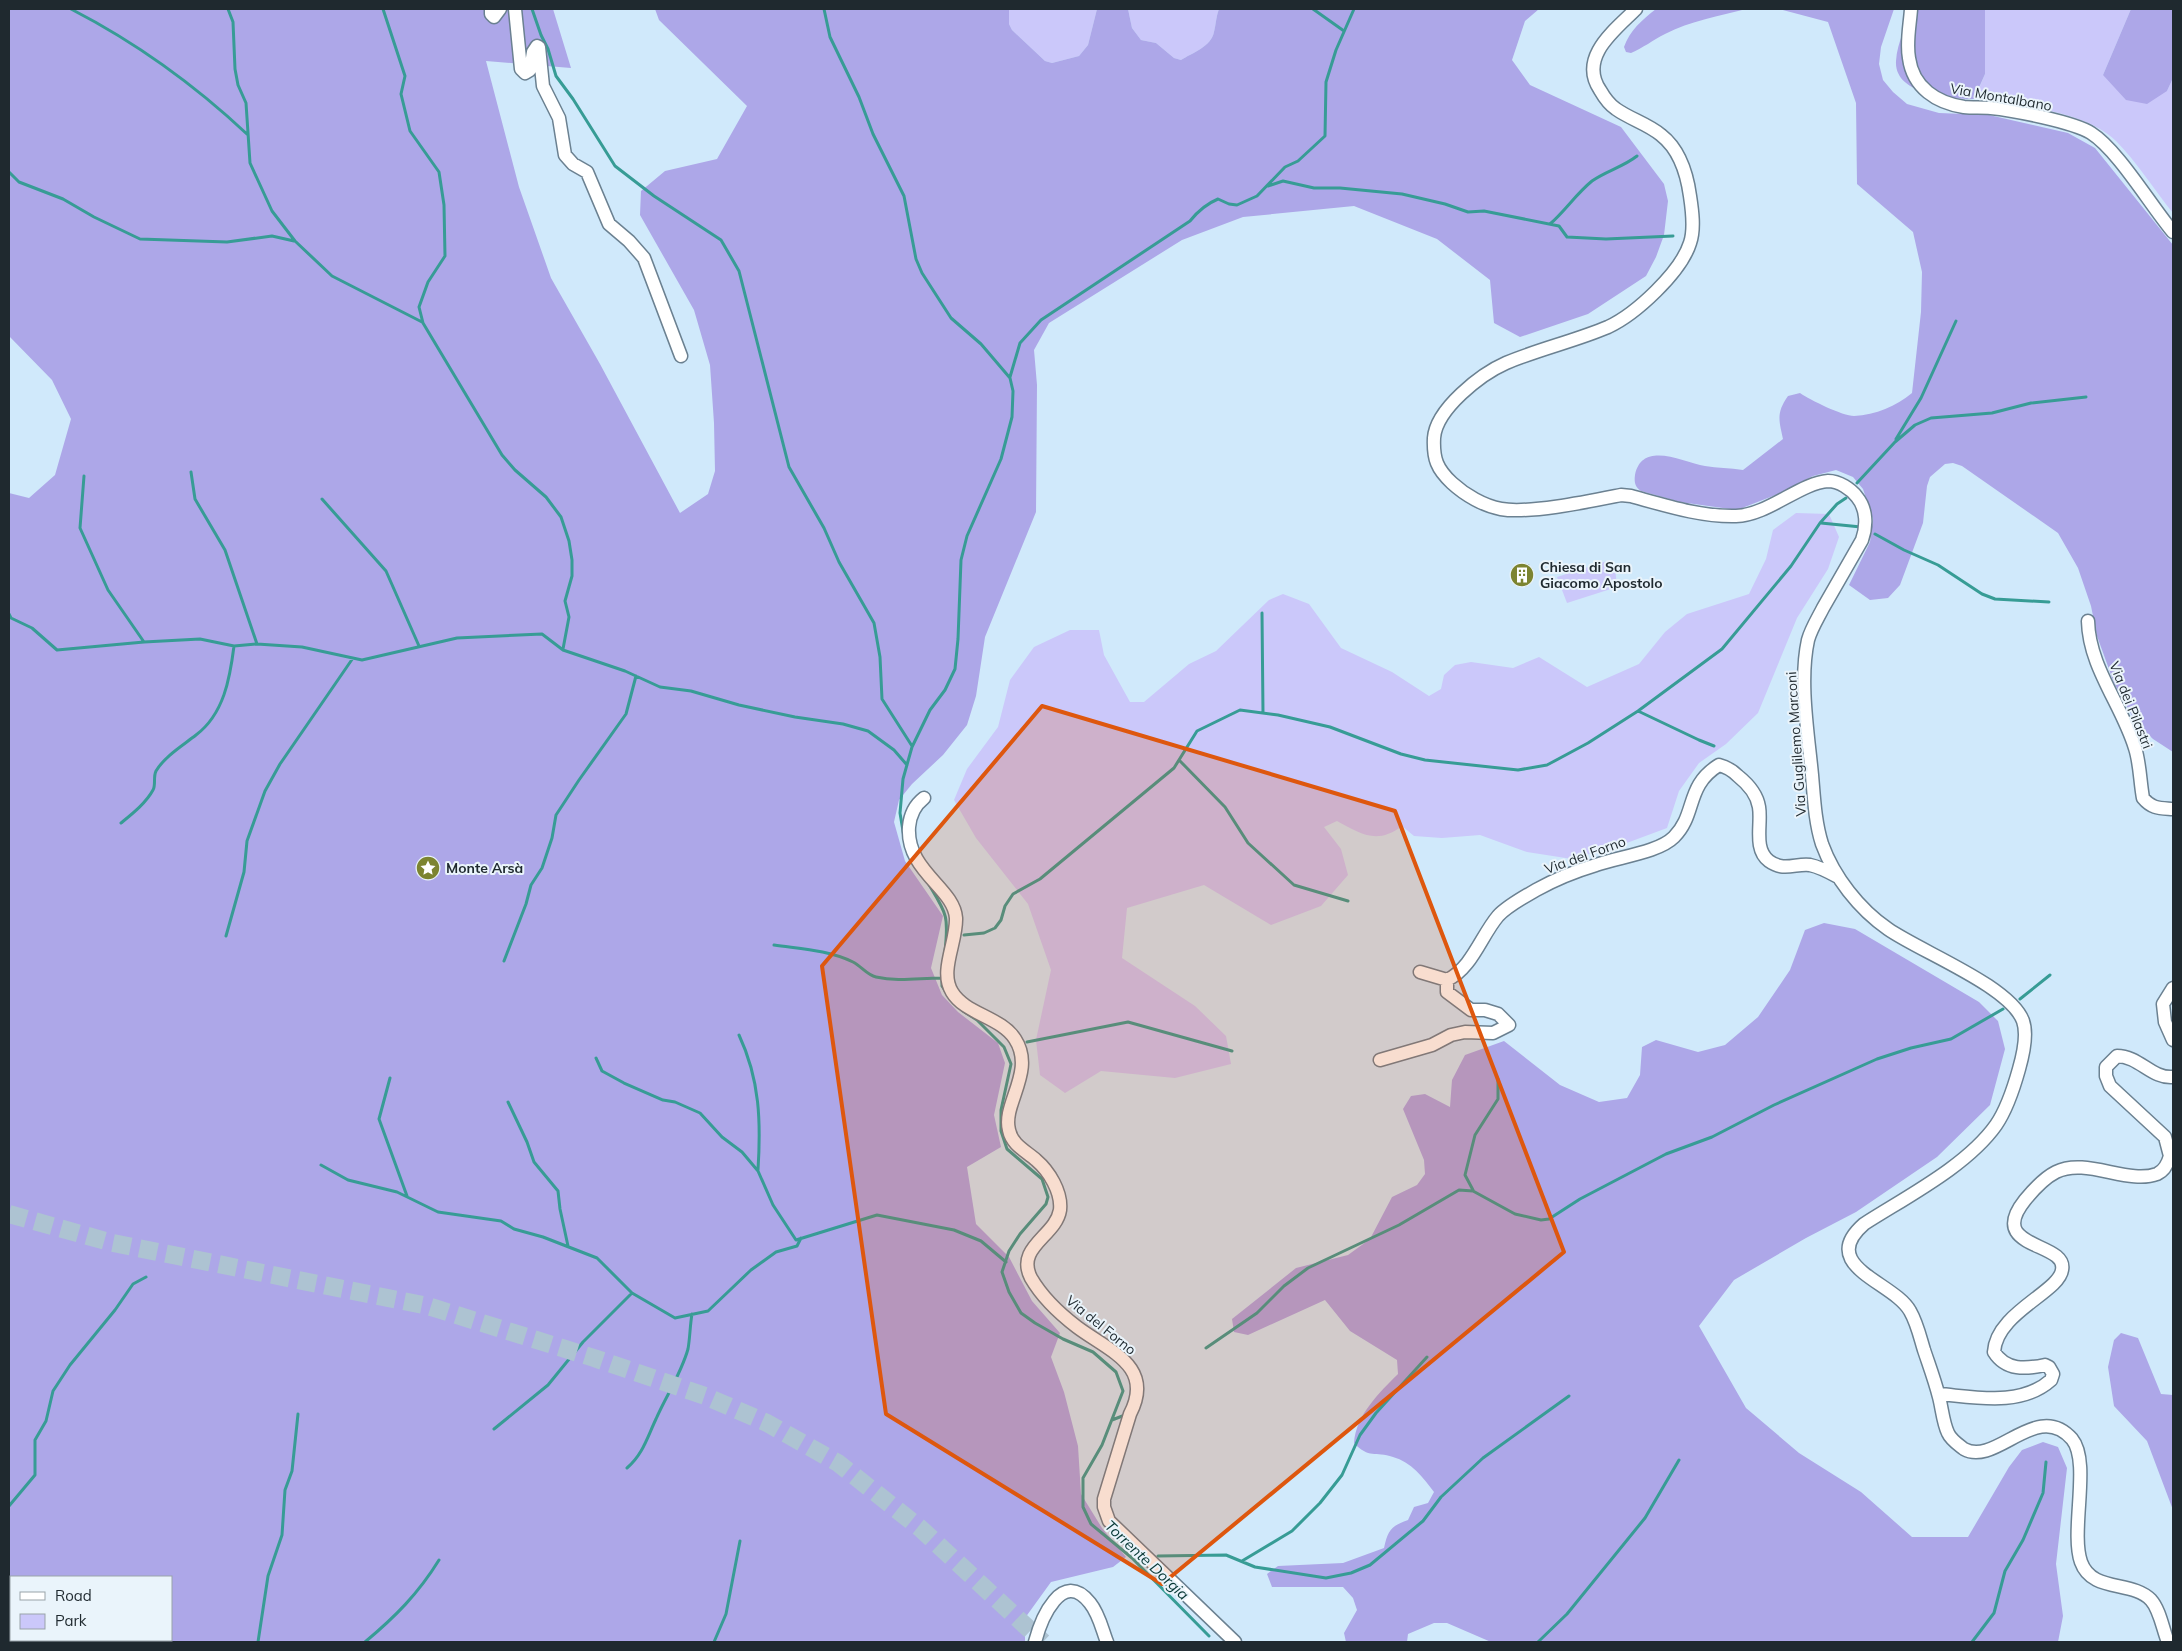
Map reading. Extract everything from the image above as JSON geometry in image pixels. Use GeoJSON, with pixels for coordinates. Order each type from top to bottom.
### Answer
{"type":"FeatureCollection","features":[{"type":"Feature","properties":{"kind":"street"},"geometry":{"type":"LineString","coordinates":[[491,9],[491,14],[494,17],[500,9]]}},
{"type":"Feature","properties":{"kind":"street"},"geometry":{"type":"LineString","coordinates":[[515,9],[521,69],[525,73],[530,70],[532,52],[539,46],[543,86],[559,118],[565,154],[573,164],[587,172],[609,224],[629,241],[644,258],[681,356]]}},
{"type":"Feature","properties":{"kind":"street","name":"Via Guglilemo Marconi"},"geometry":{"type":"LineString","coordinates":[[1636,9],[1602,44],[1592,68],[1594,79],[1604,97],[1615,109],[1661,134],[1672,146],[1688,181],[1692,209],[1691,242],[1679,265],[1666,281],[1628,315],[1609,327],[1504,364],[1455,399],[1438,423],[1434,434],[1435,460],[1448,480],[1461,492],[1501,509],[1529,510],[1621,495],[1696,512],[1736,516],[1766,508],[1816,484],[1829,481],[1853,491],[1860,500],[1864,510],[1866,531],[1808,638],[1806,657],[1808,726],[1817,822],[1822,843],[1840,878],[1858,902],[1886,928],[2001,994],[2017,1011],[2023,1021],[2025,1031],[2015,1086],[1996,1124],[1960,1162],[1864,1224],[1854,1232],[1848,1242],[1848,1251],[1861,1271],[1901,1300],[1910,1309],[1916,1322],[1938,1394]]}},
{"type":"Feature","properties":{"kind":"street","name":"Via Montalbano"},"geometry":{"type":"LineString","coordinates":[[1910,9],[1909,60],[1916,78],[1924,90],[1940,102],[1965,107],[1991,108],[2071,125],[2090,132],[2102,141],[2121,163],[2173,232]]}},
{"type":"Feature","properties":{"kind":"street","name":"Via dei Pilastri"},"geometry":{"type":"LineString","coordinates":[[2088,621],[2088,636],[2100,669],[2135,748],[2143,798],[2148,804],[2156,808],[2173,809]]}},
{"type":"Feature","properties":{"kind":"street","name":"Via del Forno"},"geometry":{"type":"LineString","coordinates":[[1447,980],[1456,976],[1468,962],[1500,914],[1537,890],[1594,865],[1660,846],[1674,837],[1685,821],[1697,785],[1709,771],[1719,765],[1728,767],[1753,790],[1759,806],[1759,837],[1762,852],[1770,862],[1785,868],[1809,865],[1827,870],[1840,878]]}},
{"type":"Feature","properties":{"kind":"street","name":"Via del Forno"},"geometry":{"type":"LineString","coordinates":[[924,798],[912,813],[909,836],[914,854],[923,870],[951,904],[955,913],[955,931],[948,970],[949,987],[957,999],[1000,1024],[1015,1038],[1020,1050],[1021,1070],[1018,1088],[1008,1120],[1009,1131],[1017,1145],[1039,1162],[1048,1172],[1056,1188],[1060,1206],[1059,1216],[1029,1254],[1027,1263],[1031,1277],[1048,1301],[1077,1327],[1120,1356],[1138,1381],[1136,1403],[1130,1414],[1104,1499],[1106,1515],[1109,1521],[1230,1642]]}},
{"type":"Feature","properties":{"kind":"street"},"geometry":{"type":"LineString","coordinates":[[1380,1060],[1432,1046],[1451,1035],[1466,1032],[1493,1033],[1509,1025],[1498,1014],[1485,1010],[1471,1010],[1447,992],[1447,980],[1420,972]]}},
{"type":"Feature","properties":{"kind":"street"},"geometry":{"type":"LineString","coordinates":[[2173,988],[2163,1004],[2166,1022],[2173,1040]]}},
{"type":"Feature","properties":{"kind":"street"},"geometry":{"type":"LineString","coordinates":[[2168,1642],[2153,1603],[2147,1597],[2138,1591],[2095,1580],[2081,1564],[2077,1540],[2080,1469],[2073,1441],[2064,1432],[2053,1428],[2040,1427],[2027,1430],[1987,1451],[1978,1453],[1966,1450],[1948,1433],[1938,1394],[1997,1399],[2017,1396],[2041,1387],[2051,1380],[2053,1374],[2049,1367],[2045,1365],[2014,1368],[2004,1364],[1994,1352],[1998,1336],[2006,1325],[2019,1311],[2053,1283],[2062,1271],[2063,1265],[2059,1259],[2028,1242],[2018,1234],[2014,1228],[2017,1211],[2030,1194],[2044,1181],[2056,1172],[2069,1168],[2144,1176],[2157,1174],[2163,1170],[2170,1156],[2165,1137],[2110,1086],[2106,1076],[2106,1067],[2117,1056],[2127,1056],[2163,1078],[2173,1077]]}},
{"type":"Feature","properties":{"kind":"street"},"geometry":{"type":"LineString","coordinates":[[1035,1642],[1040,1623],[1052,1602],[1068,1592],[1075,1592],[1083,1596],[1090,1604],[1097,1613],[1107,1642]]}},
{"type":"Feature","properties":{"kind":"highlighted area"},"geometry":{"type":"Polygon","coordinates":[[[1042,706],[1395,811],[1564,1252],[1162,1584],[886,1414],[822,966],[1042,706]]]}},
{"type":"Feature","properties":{"kind":"green space"},"geometry":{"type":"Polygon","coordinates":[[[1009,9],[1097,9],[1088,45],[1079,56],[1052,63],[1045,61],[1012,30],[1009,24],[1009,9]]]}},
{"type":"Feature","properties":{"kind":"green space"},"geometry":{"type":"Polygon","coordinates":[[[1128,9],[1219,9],[1214,32],[1209,42],[1181,60],[1174,58],[1156,43],[1141,40],[1132,28],[1128,9]]]}},
{"type":"Feature","properties":{"kind":"green space"},"geometry":{"type":"Polygon","coordinates":[[[1985,9],[2131,9],[2103,75],[2167,91],[2173,78],[2173,213],[2123,149],[2103,131],[2087,122],[2050,111],[1975,98],[1985,74],[1985,9]]]}},
{"type":"Feature","properties":{"kind":"green space"},"geometry":{"type":"Polygon","coordinates":[[[1796,513],[1829,514],[1839,537],[1828,569],[1797,618],[1758,713],[1726,744],[1699,763],[1679,791],[1667,828],[1624,844],[1572,859],[1527,852],[1480,835],[1442,838],[1414,836],[1402,826],[1385,835],[1369,836],[1337,821],[1324,827],[1341,849],[1348,875],[1321,906],[1271,925],[1204,885],[1127,908],[1122,958],[1195,1006],[1226,1036],[1231,1064],[1175,1078],[1101,1071],[1065,1093],[1040,1075],[1036,1040],[1051,970],[1028,904],[976,838],[954,800],[967,769],[998,727],[1010,680],[1034,647],[1070,630],[1099,630],[1104,655],[1130,702],[1144,702],[1189,664],[1216,651],[1269,600],[1283,594],[1309,604],[1341,648],[1392,672],[1429,696],[1441,689],[1444,675],[1455,665],[1471,662],[1513,668],[1539,657],[1587,687],[1639,664],[1665,632],[1687,614],[1749,594],[1766,559],[1773,530],[1796,513]]]}},
{"type":"Feature","properties":{"kind":"green space"},"geometry":{"type":"Polygon","coordinates":[[[1610,560],[1612,568],[1615,567],[1617,587],[1567,603],[1557,577],[1610,560]]]}},
{"type":"Feature","properties":{"kind":"shaded area"},"geometry":{"type":"Polygon","coordinates":[[[9,9],[553,9],[571,68],[486,61],[519,187],[551,278],[600,364],[680,513],[708,494],[715,471],[710,365],[694,310],[640,215],[641,191],[665,171],[717,159],[747,106],[659,20],[655,9],[1009,9],[1009,24],[1012,30],[1045,61],[1052,63],[1079,56],[1088,45],[1097,9],[1128,9],[1132,28],[1141,40],[1156,43],[1174,58],[1181,60],[1209,42],[1214,32],[1219,9],[1539,9],[1525,21],[1512,60],[1530,85],[1621,127],[1664,184],[1668,201],[1664,235],[1656,257],[1646,276],[1588,314],[1520,337],[1494,323],[1490,280],[1437,239],[1354,206],[1243,217],[1182,240],[1049,323],[1034,350],[1037,385],[1036,512],[985,637],[976,696],[967,725],[943,755],[912,784],[899,800],[894,822],[905,861],[943,916],[931,968],[942,995],[958,1012],[998,1043],[1005,1063],[994,1115],[1001,1147],[967,1167],[976,1224],[1009,1257],[1032,1301],[1060,1333],[1051,1357],[1064,1392],[1078,1446],[1081,1494],[1102,1528],[1126,1557],[1113,1567],[1051,1582],[1025,1618],[1025,1642],[9,1642],[9,493],[29,498],[55,475],[71,419],[52,380],[9,336],[9,9]]]}},
{"type":"Feature","properties":{"kind":"shaded area"},"geometry":{"type":"Polygon","coordinates":[[[1656,9],[1746,9],[1685,26],[1665,34],[1631,53],[1626,52],[1624,47],[1633,30],[1656,9]]]}},
{"type":"Feature","properties":{"kind":"shaded area"},"geometry":{"type":"Polygon","coordinates":[[[1779,9],[1894,9],[1881,47],[1879,64],[1883,80],[1907,104],[1939,113],[1989,115],[2068,133],[2095,148],[2173,245],[2173,752],[2153,739],[2136,723],[2114,683],[2097,636],[2091,606],[2078,568],[2058,533],[1962,466],[1953,463],[1945,464],[1930,477],[1927,486],[1923,523],[1900,585],[1888,598],[1870,600],[1849,585],[1870,542],[1873,519],[1863,489],[1853,477],[1836,470],[1813,476],[1778,494],[1737,510],[1680,502],[1641,491],[1636,486],[1635,475],[1639,464],[1646,458],[1654,456],[1675,458],[1705,466],[1743,470],[1783,439],[1780,427],[1780,412],[1788,396],[1800,393],[1827,407],[1854,416],[1870,414],[1885,409],[1912,393],[1921,312],[1922,272],[1913,232],[1857,184],[1856,103],[1828,22],[1779,9]]]}},
{"type":"Feature","properties":{"kind":"shaded area"},"geometry":{"type":"Polygon","coordinates":[[[1910,9],[1985,9],[1985,74],[1974,99],[1952,98],[1926,93],[1904,81],[1898,72],[1896,61],[1898,47],[1910,9]]]}},
{"type":"Feature","properties":{"kind":"shaded area"},"geometry":{"type":"Polygon","coordinates":[[[2131,9],[2173,9],[2173,78],[2167,91],[2147,104],[2126,100],[2103,75],[2131,9]]]}},
{"type":"Feature","properties":{"kind":"shaded area"},"geometry":{"type":"Polygon","coordinates":[[[1824,923],[1855,929],[1979,1002],[1998,1021],[2005,1049],[1990,1105],[1937,1157],[1856,1212],[1806,1238],[1734,1280],[1699,1326],[1746,1408],[1799,1453],[1861,1492],[1912,1537],[1968,1537],[2009,1467],[2022,1450],[2043,1442],[2058,1447],[2067,1468],[2056,1564],[2063,1616],[2058,1642],[1491,1642],[1447,1623],[1434,1623],[1408,1634],[1407,1642],[1346,1642],[1344,1633],[1357,1610],[1353,1598],[1343,1587],[1272,1587],[1267,1574],[1278,1566],[1343,1563],[1384,1548],[1391,1530],[1398,1524],[1408,1520],[1414,1507],[1428,1503],[1434,1492],[1421,1476],[1405,1462],[1387,1455],[1368,1453],[1354,1443],[1359,1423],[1364,1414],[1376,1397],[1398,1374],[1397,1360],[1350,1331],[1325,1300],[1248,1335],[1234,1332],[1232,1319],[1296,1268],[1348,1255],[1370,1239],[1392,1197],[1417,1185],[1425,1174],[1424,1160],[1403,1109],[1411,1096],[1425,1094],[1450,1107],[1452,1080],[1465,1055],[1504,1041],[1560,1085],[1599,1102],[1627,1098],[1640,1075],[1642,1047],[1656,1040],[1698,1052],[1725,1045],[1758,1017],[1790,970],[1805,930],[1824,923]]]}},
{"type":"Feature","properties":{"kind":"shaded area"},"geometry":{"type":"Polygon","coordinates":[[[2121,1333],[2138,1338],[2161,1394],[2173,1395],[2173,1510],[2147,1441],[2114,1406],[2108,1367],[2114,1340],[2121,1333]]]}},
{"type":"Feature","properties":{"kind":"waterway"},"geometry":{"type":"LineString","coordinates":[[71,9],[141,50],[164,66],[207,99],[248,135]]}},
{"type":"Feature","properties":{"kind":"waterway"},"geometry":{"type":"LineString","coordinates":[[228,9],[233,22],[235,69],[238,85],[246,103],[250,163],[272,211],[295,241],[332,276],[422,322]]}},
{"type":"Feature","properties":{"kind":"waterway"},"geometry":{"type":"LineString","coordinates":[[383,9],[405,76],[401,94],[410,131],[439,172],[444,205],[445,256],[428,282],[419,307],[423,323],[502,455],[515,470],[546,497],[561,517],[569,541],[572,560],[572,576],[565,601],[569,617],[563,649]]}},
{"type":"Feature","properties":{"kind":"waterway"},"geometry":{"type":"LineString","coordinates":[[532,9],[548,49],[556,76],[573,99],[615,166],[654,196],[721,240],[739,271],[789,467],[824,528],[839,562],[874,623],[880,657],[882,699],[912,746]]}},
{"type":"Feature","properties":{"kind":"waterway"},"geometry":{"type":"LineString","coordinates":[[824,9],[830,37],[859,97],[873,134],[904,196],[916,259],[922,273],[951,318],[981,344],[1010,378],[1013,391],[1012,417],[1001,459],[967,536],[961,560],[955,669],[945,690],[930,710],[912,747],[903,779],[900,813],[904,837]]}},
{"type":"Feature","properties":{"kind":"waterway"},"geometry":{"type":"LineString","coordinates":[[1313,9],[1344,31]]}},
{"type":"Feature","properties":{"kind":"waterway"},"geometry":{"type":"LineString","coordinates":[[1010,377],[1020,343],[1041,320],[1190,221],[1210,203],[1218,199],[1237,205],[1257,196],[1285,167],[1298,161],[1325,136],[1326,82],[1336,50],[1354,9]]}},
{"type":"Feature","properties":{"kind":"waterway"},"geometry":{"type":"LineString","coordinates":[[1550,224],[1592,181],[1637,156]]}},
{"type":"Feature","properties":{"kind":"waterway"},"geometry":{"type":"LineString","coordinates":[[9,172],[19,182],[63,199],[94,217],[140,239],[227,242],[272,236],[294,241]]}},
{"type":"Feature","properties":{"kind":"waterway"},"geometry":{"type":"LineString","coordinates":[[1268,186],[1283,181],[1314,188],[1340,188],[1402,194],[1445,204],[1468,212],[1484,211],[1559,226],[1567,237],[1606,239],[1673,236]]}},
{"type":"Feature","properties":{"kind":"waterway"},"geometry":{"type":"LineString","coordinates":[[1896,439],[1921,398],[1956,321]]}},
{"type":"Feature","properties":{"kind":"waterway"},"geometry":{"type":"LineString","coordinates":[[1857,483],[1895,442],[1915,425],[1931,418],[1992,413],[2031,403],[2086,397]]}},
{"type":"Feature","properties":{"kind":"waterway"},"geometry":{"type":"LineString","coordinates":[[191,472],[195,499],[225,550],[257,644]]}},
{"type":"Feature","properties":{"kind":"waterway"},"geometry":{"type":"LineString","coordinates":[[84,476],[80,528],[108,590],[144,642]]}},
{"type":"Feature","properties":{"kind":"waterway"},"geometry":{"type":"LineString","coordinates":[[964,935],[984,933],[995,928],[1001,920],[1005,906],[1013,894],[1040,879],[1174,768],[1197,731],[1240,710],[1278,715],[1330,727],[1401,754],[1425,760],[1518,770],[1547,765],[1588,743],[1638,711],[1722,649],[1791,566],[1820,523],[1837,504],[1846,498]]}},
{"type":"Feature","properties":{"kind":"waterway"},"geometry":{"type":"LineString","coordinates":[[322,499],[386,571],[419,646]]}},
{"type":"Feature","properties":{"kind":"waterway"},"geometry":{"type":"LineString","coordinates":[[1821,523],[1861,527]]}},
{"type":"Feature","properties":{"kind":"waterway"},"geometry":{"type":"LineString","coordinates":[[1875,534],[1904,550],[1938,565],[1982,594],[1995,599],[2049,602]]}},
{"type":"Feature","properties":{"kind":"waterway"},"geometry":{"type":"LineString","coordinates":[[1262,613],[1263,713]]}},
{"type":"Feature","properties":{"kind":"waterway"},"geometry":{"type":"LineString","coordinates":[[9,614],[11,618],[32,628],[57,650],[200,639],[234,646],[257,644],[302,647],[362,660],[457,638],[542,634],[563,650],[625,671],[660,687],[691,691],[739,705],[795,717],[843,724],[868,731],[894,750],[907,765]]}},
{"type":"Feature","properties":{"kind":"waterway"},"geometry":{"type":"LineString","coordinates":[[121,823],[150,795],[154,788],[155,773],[160,766],[169,756],[206,726],[213,717],[228,683],[234,646]]}},
{"type":"Feature","properties":{"kind":"waterway"},"geometry":{"type":"LineString","coordinates":[[226,936],[244,872],[247,841],[265,791],[280,764],[353,658]]}},
{"type":"Feature","properties":{"kind":"waterway"},"geometry":{"type":"LineString","coordinates":[[504,961],[526,904],[531,885],[542,868],[552,838],[556,815],[626,714],[636,676]]}},
{"type":"Feature","properties":{"kind":"waterway"},"geometry":{"type":"LineString","coordinates":[[1638,711],[1714,746]]}},
{"type":"Feature","properties":{"kind":"waterway"},"geometry":{"type":"LineString","coordinates":[[1180,761],[1225,807],[1248,843],[1294,885],[1348,901]]}},
{"type":"Feature","properties":{"kind":"waterway","name":"Torrente Dorgia"},"geometry":{"type":"LineString","coordinates":[[928,883],[945,914],[947,929],[945,951]]}},
{"type":"Feature","properties":{"kind":"waterway"},"geometry":{"type":"LineString","coordinates":[[774,945],[844,958],[876,977],[900,980],[941,978]]}},
{"type":"Feature","properties":{"kind":"waterway","name":"Torrente Dorgia"},"geometry":{"type":"LineString","coordinates":[[942,974],[942,986],[946,992]]}},
{"type":"Feature","properties":{"kind":"waterway"},"geometry":{"type":"LineString","coordinates":[[2020,999],[2050,975]]}},
{"type":"Feature","properties":{"kind":"waterway"},"geometry":{"type":"LineString","coordinates":[[1206,1348],[1257,1313],[1284,1286],[1308,1268],[1399,1225],[1459,1190],[1473,1191],[1515,1214],[1541,1220],[1549,1219],[1580,1199],[1666,1154],[1712,1137],[1774,1105],[1877,1059],[1911,1048],[1951,1039],[2003,1009]]}},
{"type":"Feature","properties":{"kind":"waterway","name":"Torrente Dorgia"},"geometry":{"type":"LineString","coordinates":[[963,1011],[977,1020],[1004,1047],[1011,1064],[1001,1110],[1001,1131],[1007,1149],[1042,1179],[1048,1197],[1046,1204],[1020,1234],[1009,1251],[1002,1272],[1009,1292],[1021,1313],[1063,1339],[1093,1352],[1116,1372],[1123,1391],[1102,1445],[1083,1478],[1083,1507],[1091,1524],[1132,1558],[1209,1636]]}},
{"type":"Feature","properties":{"kind":"waterway"},"geometry":{"type":"LineString","coordinates":[[1027,1042],[1128,1022],[1232,1051]]}},
{"type":"Feature","properties":{"kind":"waterway"},"geometry":{"type":"LineString","coordinates":[[739,1035],[755,1085],[759,1118],[758,1170]]}},
{"type":"Feature","properties":{"kind":"waterway"},"geometry":{"type":"LineString","coordinates":[[596,1058],[602,1071],[624,1083],[700,1113],[722,1137],[742,1152],[758,1171],[773,1205],[796,1240],[877,1215],[954,1230],[981,1241],[1006,1262]]}},
{"type":"Feature","properties":{"kind":"waterway"},"geometry":{"type":"LineString","coordinates":[[390,1078],[379,1119],[407,1196]]}},
{"type":"Feature","properties":{"kind":"waterway"},"geometry":{"type":"LineString","coordinates":[[1473,1190],[1465,1175],[1475,1135],[1498,1099],[1498,1079]]}},
{"type":"Feature","properties":{"kind":"waterway"},"geometry":{"type":"LineString","coordinates":[[508,1102],[527,1142],[534,1162],[558,1191],[568,1246]]}},
{"type":"Feature","properties":{"kind":"waterway"},"geometry":{"type":"LineString","coordinates":[[321,1165],[348,1180],[397,1192],[438,1212],[501,1221],[514,1229],[543,1237],[597,1258],[632,1293],[675,1318],[708,1311],[751,1270],[776,1252],[797,1246],[801,1238]]}},
{"type":"Feature","properties":{"kind":"waterway"},"geometry":{"type":"LineString","coordinates":[[9,1506],[35,1475],[35,1440],[46,1421],[53,1391],[70,1365],[115,1310],[133,1284],[146,1277]]}},
{"type":"Feature","properties":{"kind":"waterway"},"geometry":{"type":"LineString","coordinates":[[494,1429],[548,1385],[583,1342],[632,1293]]}},
{"type":"Feature","properties":{"kind":"waterway"},"geometry":{"type":"LineString","coordinates":[[627,1468],[637,1457],[644,1445],[681,1367],[688,1349],[692,1314]]}},
{"type":"Feature","properties":{"kind":"waterway"},"geometry":{"type":"LineString","coordinates":[[1242,1561],[1292,1531],[1320,1503],[1342,1475],[1360,1435],[1376,1413],[1427,1357]]}},
{"type":"Feature","properties":{"kind":"waterway"},"geometry":{"type":"LineString","coordinates":[[1158,1556],[1226,1555],[1255,1567],[1326,1578],[1351,1573],[1370,1565],[1423,1521],[1441,1497],[1483,1458],[1569,1396]]}},
{"type":"Feature","properties":{"kind":"waterway"},"geometry":{"type":"LineString","coordinates":[[258,1642],[268,1576],[282,1535],[285,1490],[292,1471],[298,1414]]}},
{"type":"Feature","properties":{"kind":"waterway"},"geometry":{"type":"LineString","coordinates":[[1112,1420],[1125,1415]]}},
{"type":"Feature","properties":{"kind":"waterway"},"geometry":{"type":"LineString","coordinates":[[1538,1642],[1567,1614],[1645,1518],[1679,1460]]}},
{"type":"Feature","properties":{"kind":"waterway"},"geometry":{"type":"LineString","coordinates":[[1972,1642],[1994,1613],[2005,1571],[2023,1540],[2043,1493],[2046,1462]]}},
{"type":"Feature","properties":{"kind":"waterway"},"geometry":{"type":"LineString","coordinates":[[714,1642],[726,1614],[740,1541]]}},
{"type":"Feature","properties":{"kind":"waterway"},"geometry":{"type":"LineString","coordinates":[[365,1642],[405,1604],[423,1584],[439,1560]]}},
{"type":"Feature","properties":{"kind":"tunnel"},"geometry":{"type":"LineString","coordinates":[[9,1214],[113,1243],[428,1306],[594,1358],[705,1396],[767,1423],[838,1463],[920,1528],[1043,1642]]}},
{"type":"Feature","properties":{"kind":"place","name":"Chiesa di San Giacomo Apostolo"},"geometry":{"type":"Point","coordinates":[1522,575]}},
{"type":"Feature","properties":{"kind":"place","name":"Monte Arsà"},"geometry":{"type":"Point","coordinates":[428,868]}}]}
